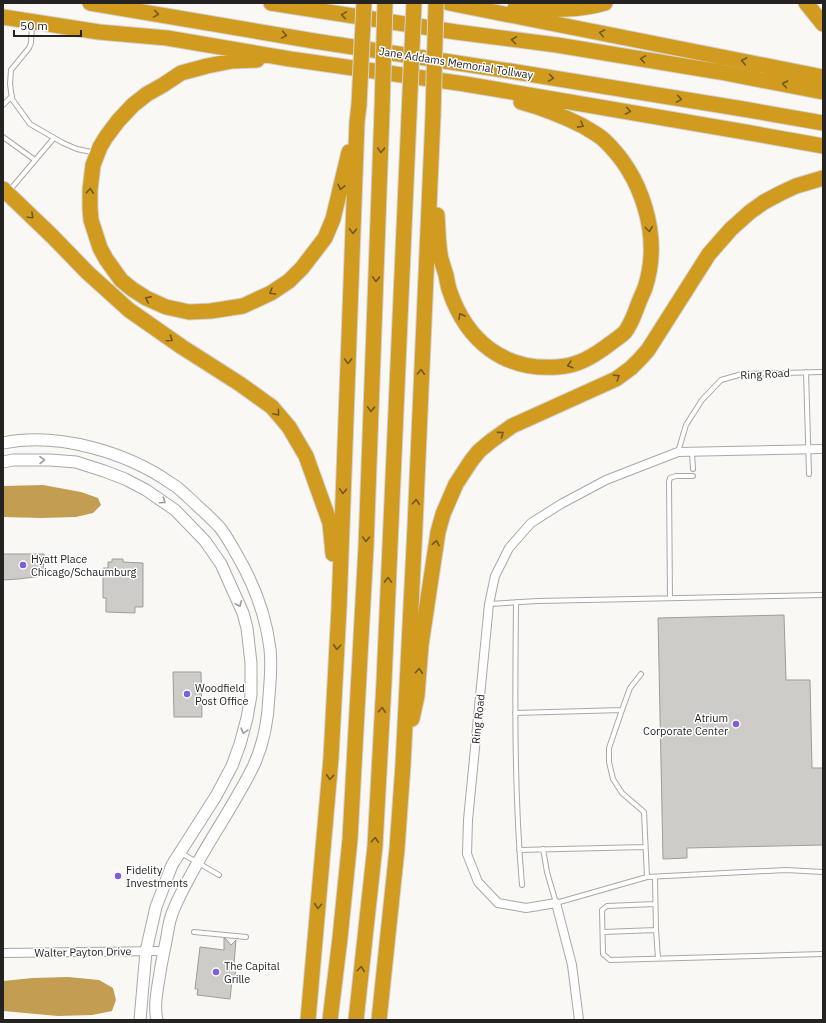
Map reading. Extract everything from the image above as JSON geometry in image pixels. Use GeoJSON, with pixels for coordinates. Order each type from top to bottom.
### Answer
{"type":"FeatureCollection","features":[{"type":"Feature","properties":{"kind":"highway","name":"Jane Addams Memorial Tollway"},"geometry":{"type":"LineString","coordinates":[[90,3],[823,123]]}},
{"type":"Feature","properties":{"kind":"highway"},"geometry":{"type":"LineString","coordinates":[[271,3],[456,32],[557,45],[697,68],[823,92]]}},
{"type":"Feature","properties":{"kind":"highway"},"geometry":{"type":"LineString","coordinates":[[308,1015],[331,758],[339,608],[357,122],[364,3]]}},
{"type":"Feature","properties":{"kind":"highway"},"geometry":{"type":"LineString","coordinates":[[331,1014],[350,831],[366,547],[385,3]]}},
{"type":"Feature","properties":{"kind":"highway"},"geometry":{"type":"LineString","coordinates":[[356,1014],[375,846],[384,682],[414,3]]}},
{"type":"Feature","properties":{"kind":"highway"},"geometry":{"type":"LineString","coordinates":[[379,1020],[397,848],[403,765],[432,144],[436,3]]}},
{"type":"Feature","properties":{"kind":"highway"},"geometry":{"type":"LineString","coordinates":[[453,4],[556,10],[597,6],[605,3]]}},
{"type":"Feature","properties":{"kind":"highway"},"geometry":{"type":"LineString","coordinates":[[806,3],[823,24]]}},
{"type":"Feature","properties":{"kind":"highway"},"geometry":{"type":"LineString","coordinates":[[453,4],[823,77]]}},
{"type":"Feature","properties":{"kind":"highway"},"geometry":{"type":"LineString","coordinates":[[3,17],[98,32],[167,38],[290,59],[465,84],[823,146]]}},
{"type":"Feature","properties":{"kind":"highway"},"geometry":{"type":"LineString","coordinates":[[290,59],[232,61],[181,73],[147,94],[133,105],[118,121],[106,137],[93,164],[90,190],[90,208],[94,232],[100,248],[121,280],[146,298],[166,307],[189,312],[211,311],[242,306],[270,293],[289,281],[302,268],[325,238],[333,219],[357,122]]}},
{"type":"Feature","properties":{"kind":"highway"},"geometry":{"type":"LineString","coordinates":[[432,144],[440,255],[450,292],[456,307],[468,327],[482,343],[498,356],[519,364],[541,368],[564,367],[596,355],[625,332],[634,316],[645,289],[650,260],[650,237],[646,212],[642,198],[631,173],[602,138],[571,120],[537,106],[465,84]]}},
{"type":"Feature","properties":{"kind":"highway"},"geometry":{"type":"LineString","coordinates":[[403,765],[417,696],[421,644],[438,532],[443,514],[456,484],[471,461],[491,441],[512,426],[610,382],[631,368],[648,350],[709,254],[731,229],[764,202],[796,186],[823,178]]}},
{"type":"Feature","properties":{"kind":"highway"},"geometry":{"type":"LineString","coordinates":[[5,191],[88,273],[129,310],[272,407],[289,427],[306,456],[330,524],[339,608]]}},
{"type":"Feature","properties":{"kind":"street"},"geometry":{"type":"LineString","coordinates":[[3,443],[33,440],[71,443],[92,447],[139,464],[173,484],[221,529],[246,570],[262,609],[267,630],[271,671],[265,731],[254,765],[233,804],[184,886],[170,917],[156,1002],[157,1020]]}},
{"type":"Feature","properties":{"kind":"street","name":"Ring Road"},"geometry":{"type":"LineString","coordinates":[[556,903],[526,908],[498,903],[478,882],[467,854],[468,820],[489,604],[495,576],[509,548],[531,523],[561,504],[606,480],[678,452],[823,449]]}},
{"type":"Feature","properties":{"kind":"street"},"geometry":{"type":"LineString","coordinates":[[3,462],[13,460],[76,462],[125,479],[146,490],[175,510],[205,541],[222,564],[243,613],[247,628],[251,663],[251,695],[240,744],[232,766],[216,796],[172,865],[156,907],[146,951],[140,1020]]}},
{"type":"Feature","properties":{"kind":"street"},"geometry":{"type":"LineString","coordinates":[[556,903],[572,965],[579,1020]]}},
{"type":"Feature","properties":{"kind":"street","name":"Walter Payton Drive"},"geometry":{"type":"LineString","coordinates":[[3,953],[164,951]]}},
{"type":"Feature","properties":{"kind":"lane"},"geometry":{"type":"LineString","coordinates":[[32,22],[31,43],[29,48],[11,70],[10,84],[12,99],[30,124],[77,149],[98,153]]}},
{"type":"Feature","properties":{"kind":"lane"},"geometry":{"type":"LineString","coordinates":[[3,105],[12,96]]}},
{"type":"Feature","properties":{"kind":"lane"},"geometry":{"type":"LineString","coordinates":[[3,137],[35,160]]}},
{"type":"Feature","properties":{"kind":"lane"},"geometry":{"type":"LineString","coordinates":[[5,191],[54,138]]}},
{"type":"Feature","properties":{"kind":"lane"},"geometry":{"type":"LineString","coordinates":[[806,372],[809,474]]}},
{"type":"Feature","properties":{"kind":"lane","name":"Ring Road"},"geometry":{"type":"LineString","coordinates":[[678,452],[686,425],[702,400],[721,380],[742,374],[823,372]]}},
{"type":"Feature","properties":{"kind":"lane"},"geometry":{"type":"LineString","coordinates":[[692,452],[693,469]]}},
{"type":"Feature","properties":{"kind":"lane"},"geometry":{"type":"LineString","coordinates":[[670,598],[669,482],[670,478],[676,476],[693,476]]}},
{"type":"Feature","properties":{"kind":"lane"},"geometry":{"type":"LineString","coordinates":[[489,604],[538,601],[823,595]]}},
{"type":"Feature","properties":{"kind":"lane"},"geometry":{"type":"LineString","coordinates":[[516,602],[515,713],[519,850],[522,885]]}},
{"type":"Feature","properties":{"kind":"lane"},"geometry":{"type":"LineString","coordinates":[[641,674],[630,688],[622,710],[609,748],[609,762],[613,779],[622,793],[644,812],[647,877]]}},
{"type":"Feature","properties":{"kind":"lane"},"geometry":{"type":"LineString","coordinates":[[515,713],[622,710]]}},
{"type":"Feature","properties":{"kind":"lane"},"geometry":{"type":"LineString","coordinates":[[519,850],[645,847]]}},
{"type":"Feature","properties":{"kind":"lane"},"geometry":{"type":"LineString","coordinates":[[544,849],[547,872],[556,903],[647,877],[786,870],[823,872]]}},
{"type":"Feature","properties":{"kind":"lane"},"geometry":{"type":"LineString","coordinates":[[180,853],[219,875]]}},
{"type":"Feature","properties":{"kind":"lane"},"geometry":{"type":"LineString","coordinates":[[655,877],[658,958]]}},
{"type":"Feature","properties":{"kind":"lane"},"geometry":{"type":"LineString","coordinates":[[655,904],[607,906],[602,910],[603,954],[610,960],[823,954]]}},
{"type":"Feature","properties":{"kind":"lane"},"geometry":{"type":"LineString","coordinates":[[603,932],[656,930]]}},
{"type":"Feature","properties":{"kind":"lane"},"geometry":{"type":"LineString","coordinates":[[194,932],[246,937]]}},
{"type":"Feature","properties":{"kind":"shaded area"},"geometry":{"type":"Polygon","coordinates":[[[43,485],[81,492],[98,498],[101,505],[93,513],[76,517],[3,517],[3,486],[43,485]]]}},
{"type":"Feature","properties":{"kind":"shaded area"},"geometry":{"type":"Polygon","coordinates":[[[68,977],[99,980],[113,988],[116,1000],[112,1011],[92,1015],[58,1016],[3,1011],[3,981],[68,977]]]}},
{"type":"Feature","properties":{"kind":"building","name":"Hyatt Place Chicago/Schaumburg"},"geometry":{"type":"Polygon","coordinates":[[[3,554],[44,554],[43,576],[3,580],[3,554]]]}},
{"type":"Feature","properties":{"kind":"building"},"geometry":{"type":"Polygon","coordinates":[[[112,559],[123,559],[123,562],[143,563],[143,607],[135,607],[135,613],[106,612],[106,598],[103,598],[103,568],[108,568],[108,562],[112,562],[112,559]]]}},
{"type":"Feature","properties":{"kind":"building","name":"Atrium Corporate Center"},"geometry":{"type":"Polygon","coordinates":[[[784,615],[786,680],[810,680],[812,768],[823,768],[823,845],[687,848],[687,858],[663,859],[658,618],[784,615]]]}},
{"type":"Feature","properties":{"kind":"building","name":"Woodfield Post Office"},"geometry":{"type":"Polygon","coordinates":[[[173,672],[201,672],[202,717],[174,717],[173,672]]]}},
{"type":"Feature","properties":{"kind":"building","name":"The Capital Grille"},"geometry":{"type":"Polygon","coordinates":[[[224,938],[231,945],[236,940],[234,964],[236,964],[235,980],[232,980],[230,999],[197,995],[198,989],[195,989],[200,947],[224,950],[224,938]]]}},
{"type":"Feature","properties":{"kind":"place","name":"Hyatt Place Chicago/Schaumburg"},"geometry":{"type":"Point","coordinates":[23,565]}},
{"type":"Feature","properties":{"kind":"place","name":"Woodfield Post Office"},"geometry":{"type":"Point","coordinates":[187,694]}},
{"type":"Feature","properties":{"kind":"place","name":"Atrium Corporate Center"},"geometry":{"type":"Point","coordinates":[736,724]}},
{"type":"Feature","properties":{"kind":"place","name":"Fidelity Investments"},"geometry":{"type":"Point","coordinates":[118,876]}},
{"type":"Feature","properties":{"kind":"place","name":"The Capital Grille"},"geometry":{"type":"Point","coordinates":[216,972]}}]}
